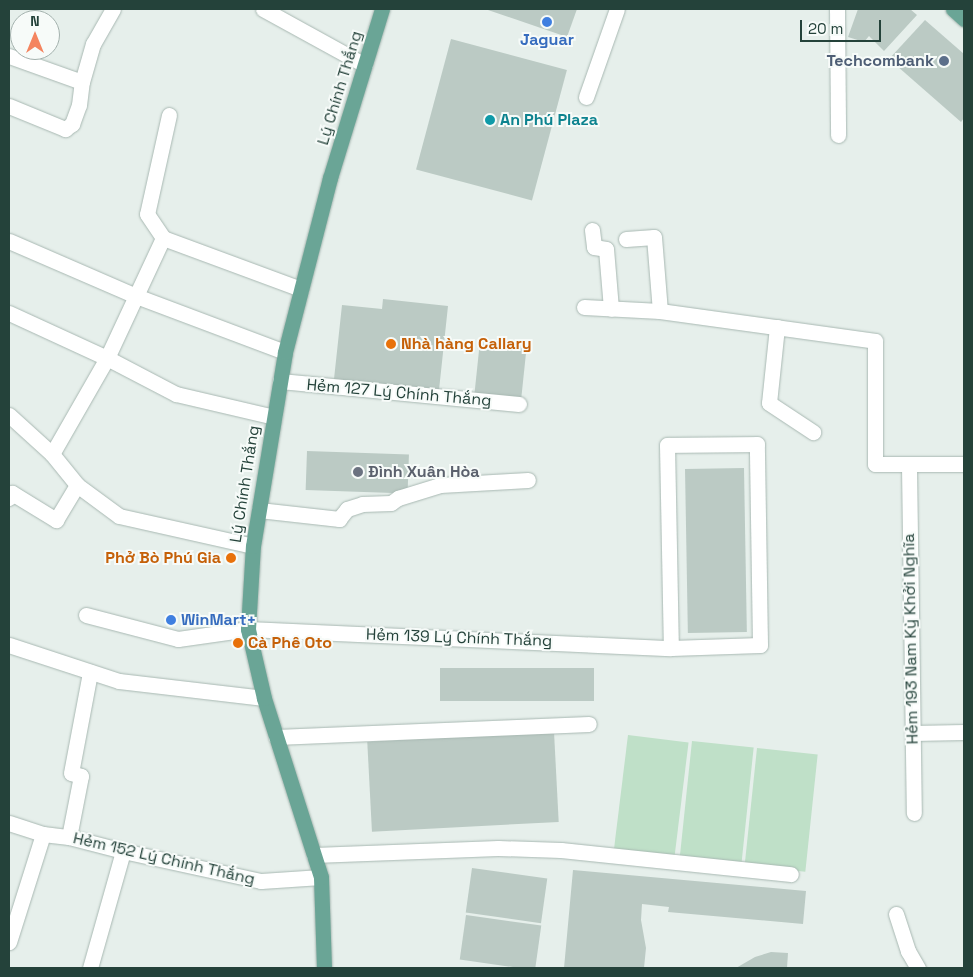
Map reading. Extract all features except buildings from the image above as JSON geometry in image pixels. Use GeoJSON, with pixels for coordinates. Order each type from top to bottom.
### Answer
{"type":"FeatureCollection","features":[{"type":"Feature","properties":{"kind":"main road","name":"Lý Chính Thắng"},"geometry":{"type":"LineString","coordinates":[[324,968],[320,877],[264,698],[248,629],[253,546],[285,352],[330,178],[382,9]]}},
{"type":"Feature","properties":{"kind":"main road"},"geometry":{"type":"LineString","coordinates":[[953,9],[964,19]]}},
{"type":"Feature","properties":{"kind":"street"},"geometry":{"type":"LineString","coordinates":[[9,106],[65,129],[72,124],[79,105],[82,82],[94,44],[113,9]]}},
{"type":"Feature","properties":{"kind":"street"},"geometry":{"type":"LineString","coordinates":[[263,9],[365,65]]}},
{"type":"Feature","properties":{"kind":"street"},"geometry":{"type":"LineString","coordinates":[[586,97],[617,9]]}},
{"type":"Feature","properties":{"kind":"street"},"geometry":{"type":"LineString","coordinates":[[837,9],[838,135]]}},
{"type":"Feature","properties":{"kind":"street"},"geometry":{"type":"LineString","coordinates":[[9,56],[82,82]]}},
{"type":"Feature","properties":{"kind":"street"},"geometry":{"type":"LineString","coordinates":[[169,115],[147,214],[163,238],[301,289]]}},
{"type":"Feature","properties":{"kind":"street"},"geometry":{"type":"LineString","coordinates":[[592,230],[594,248],[606,249],[611,309]]}},
{"type":"Feature","properties":{"kind":"street"},"geometry":{"type":"LineString","coordinates":[[626,239],[654,237],[660,311]]}},
{"type":"Feature","properties":{"kind":"street"},"geometry":{"type":"LineString","coordinates":[[52,454],[107,358],[163,238]]}},
{"type":"Feature","properties":{"kind":"street"},"geometry":{"type":"LineString","coordinates":[[9,241],[136,296],[285,352]]}},
{"type":"Feature","properties":{"kind":"street"},"geometry":{"type":"LineString","coordinates":[[584,307],[660,311],[875,341],[875,464],[909,466],[964,464]]}},
{"type":"Feature","properties":{"kind":"street"},"geometry":{"type":"LineString","coordinates":[[9,313],[107,358],[176,394],[274,417]]}},
{"type":"Feature","properties":{"kind":"street"},"geometry":{"type":"LineString","coordinates":[[777,327],[768,403],[813,432]]}},
{"type":"Feature","properties":{"kind":"street","name":"Hẻm 127 Lý Chính Thắng"},"geometry":{"type":"LineString","coordinates":[[280,381],[519,404]]}},
{"type":"Feature","properties":{"kind":"street"},"geometry":{"type":"LineString","coordinates":[[9,415],[52,454],[77,485],[119,516],[253,546]]}},
{"type":"Feature","properties":{"kind":"street","name":"Hẻm 139 Lý Chính Thắng"},"geometry":{"type":"LineString","coordinates":[[86,615],[178,639],[248,629],[671,648],[760,645],[757,444],[667,445],[671,648]]}},
{"type":"Feature","properties":{"kind":"street","name":"Hẻm 193 Nam Kỳ Khởi Nghĩa"},"geometry":{"type":"LineString","coordinates":[[909,466],[914,812]]}},
{"type":"Feature","properties":{"kind":"street"},"geometry":{"type":"LineString","coordinates":[[259,510],[339,519],[347,509],[362,504],[391,504],[398,498],[440,485],[528,480]]}},
{"type":"Feature","properties":{"kind":"street"},"geometry":{"type":"LineString","coordinates":[[9,498],[12,493],[56,520],[77,485]]}},
{"type":"Feature","properties":{"kind":"street"},"geometry":{"type":"LineString","coordinates":[[9,644],[119,681],[264,698]]}},
{"type":"Feature","properties":{"kind":"street"},"geometry":{"type":"LineString","coordinates":[[69,837],[81,776],[70,773],[90,672]]}},
{"type":"Feature","properties":{"kind":"street"},"geometry":{"type":"LineString","coordinates":[[276,737],[589,724]]}},
{"type":"Feature","properties":{"kind":"street"},"geometry":{"type":"LineString","coordinates":[[913,733],[964,732]]}},
{"type":"Feature","properties":{"kind":"street","name":"Hẻm 152 Lý Chính Thắng"},"geometry":{"type":"LineString","coordinates":[[9,823],[43,834],[69,837],[261,881],[320,877]]}},
{"type":"Feature","properties":{"kind":"street"},"geometry":{"type":"LineString","coordinates":[[9,942],[43,834]]}},
{"type":"Feature","properties":{"kind":"street"},"geometry":{"type":"LineString","coordinates":[[314,855],[498,848],[561,850],[792,874]]}},
{"type":"Feature","properties":{"kind":"street"},"geometry":{"type":"LineString","coordinates":[[90,968],[124,851]]}},
{"type":"Feature","properties":{"kind":"street"},"geometry":{"type":"LineString","coordinates":[[896,914],[908,951],[918,968]]}},
{"type":"Feature","properties":{"kind":"green space"},"geometry":{"type":"Polygon","coordinates":[[[628,735],[689,742],[674,861],[613,853],[628,735]]]}},
{"type":"Feature","properties":{"kind":"green space"},"geometry":{"type":"Polygon","coordinates":[[[692,741],[754,747],[741,865],[680,858],[692,741]]]}},
{"type":"Feature","properties":{"kind":"green space"},"geometry":{"type":"Polygon","coordinates":[[[757,748],[818,754],[805,872],[745,865],[757,748]]]}},
{"type":"Feature","properties":{"kind":"place","name":"Jaguar"},"geometry":{"type":"Point","coordinates":[547,22]}},
{"type":"Feature","properties":{"kind":"place","name":"Techcombank"},"geometry":{"type":"Point","coordinates":[944,61]}},
{"type":"Feature","properties":{"kind":"place","name":"An Phú Plaza"},"geometry":{"type":"Point","coordinates":[490,120]}},
{"type":"Feature","properties":{"kind":"place","name":"Nhà hàng Callary"},"geometry":{"type":"Point","coordinates":[391,344]}},
{"type":"Feature","properties":{"kind":"place","name":"Đình Xuân Hòa"},"geometry":{"type":"Point","coordinates":[358,472]}},
{"type":"Feature","properties":{"kind":"place","name":"Phở Bò Phú Gia"},"geometry":{"type":"Point","coordinates":[231,558]}},
{"type":"Feature","properties":{"kind":"place","name":"WinMart+"},"geometry":{"type":"Point","coordinates":[171,620]}},
{"type":"Feature","properties":{"kind":"place","name":"Cà Phê Oto"},"geometry":{"type":"Point","coordinates":[238,643]}}]}
